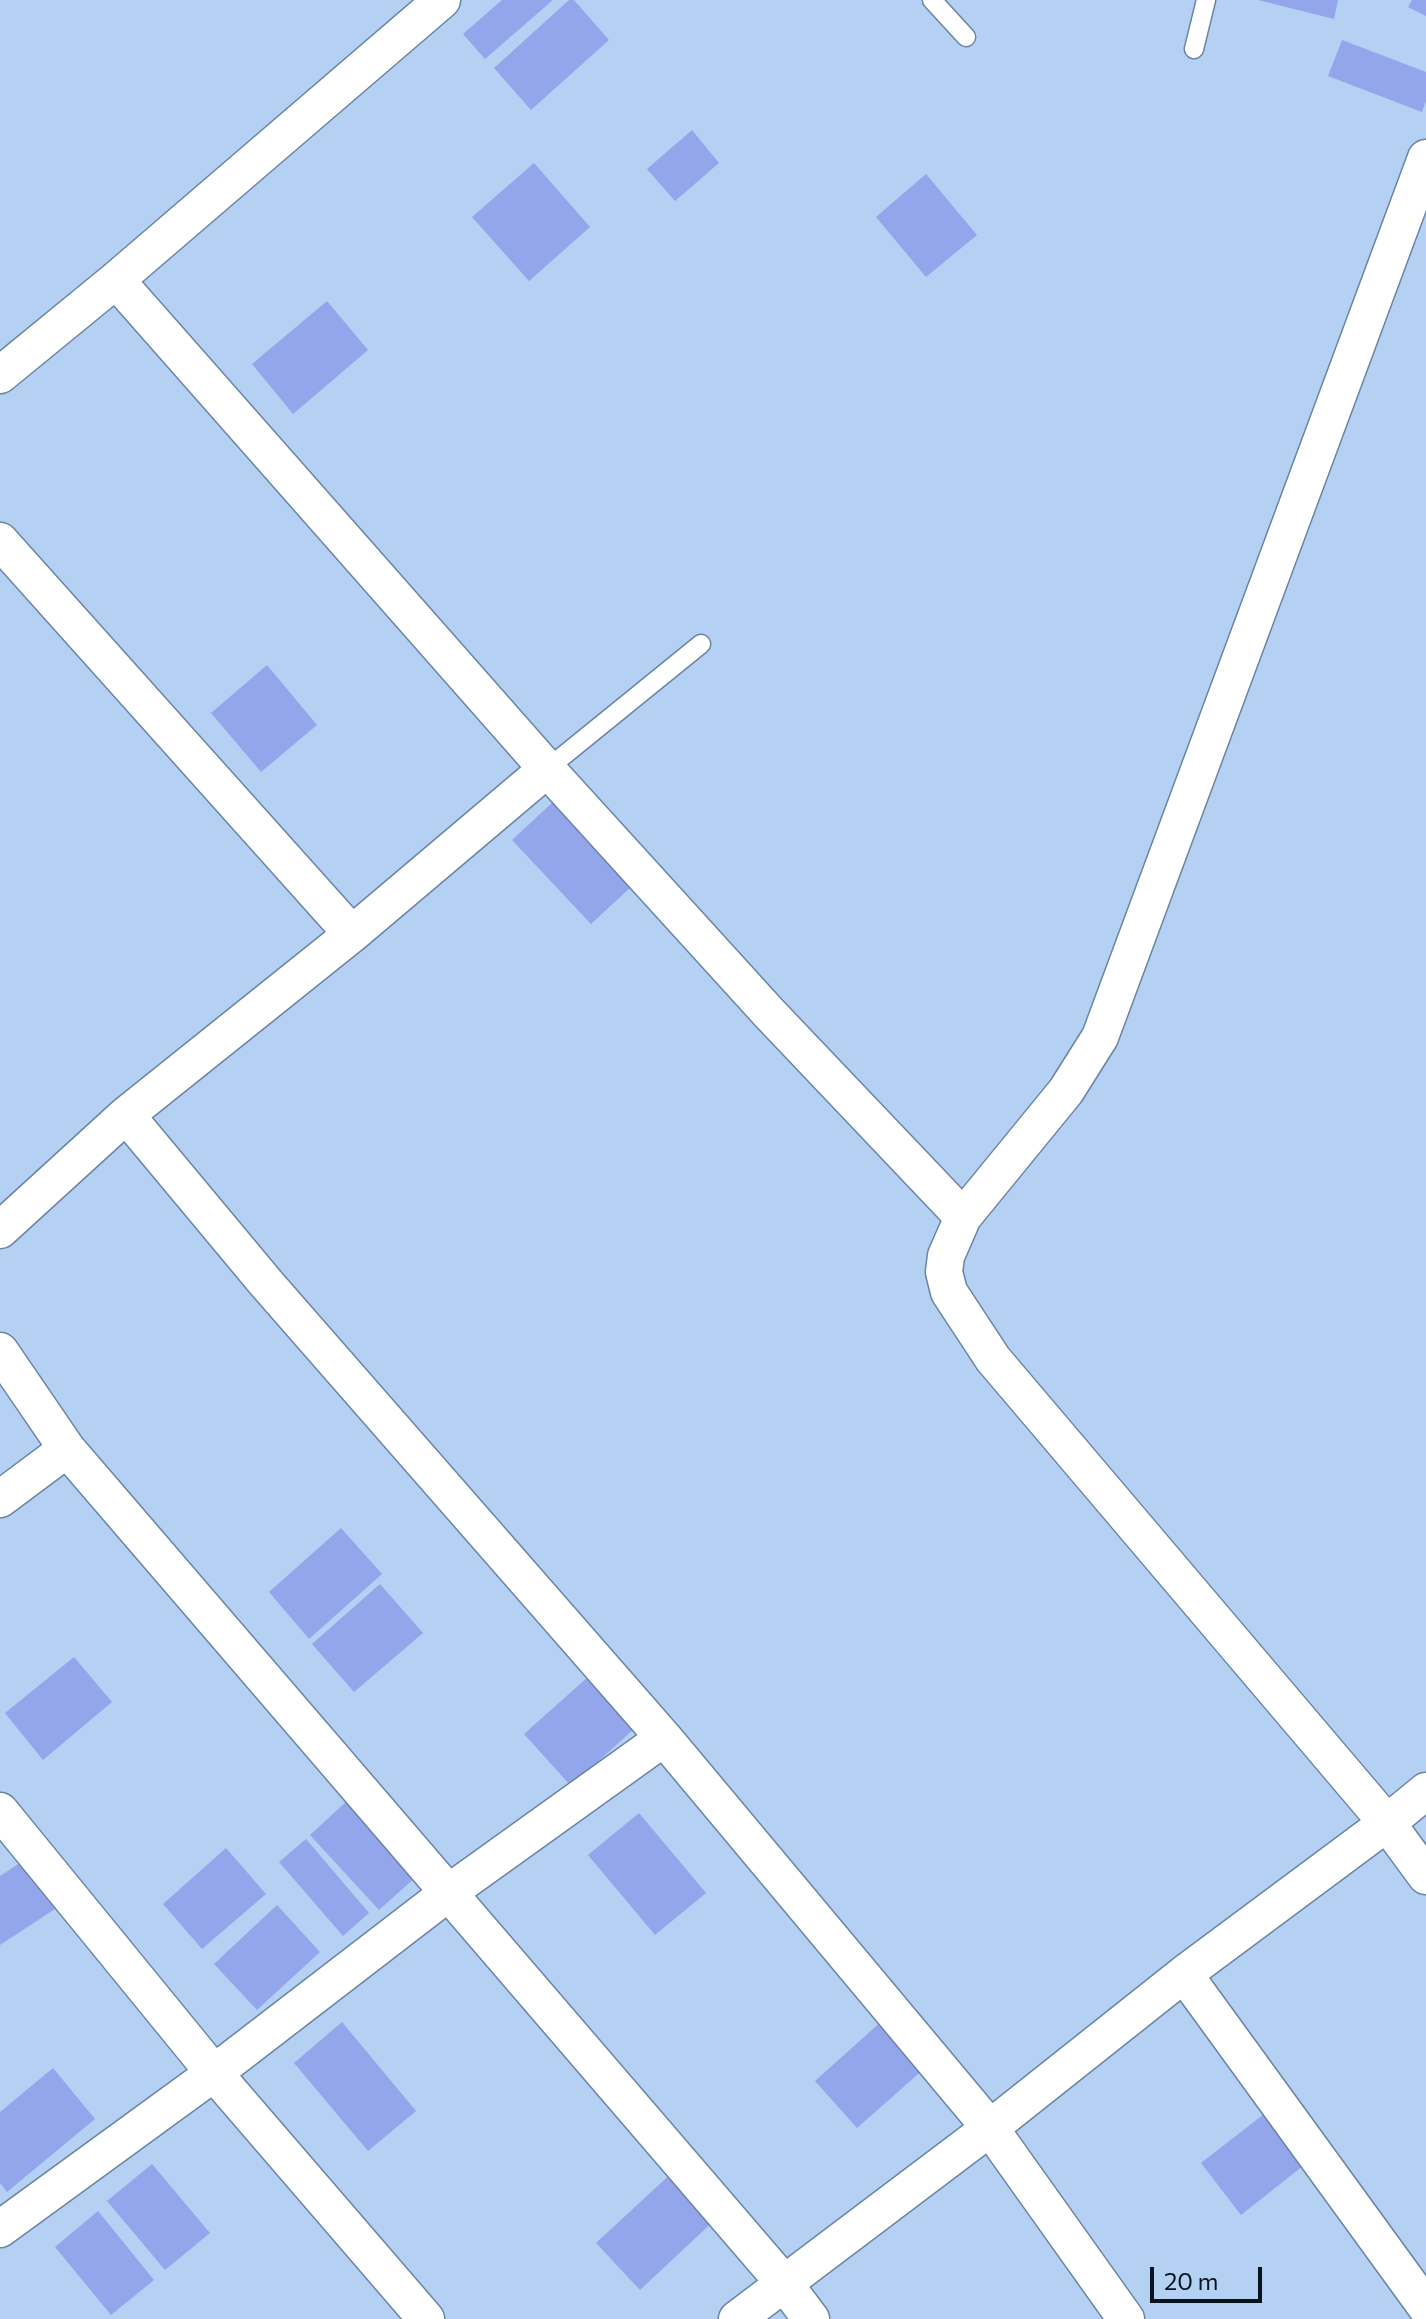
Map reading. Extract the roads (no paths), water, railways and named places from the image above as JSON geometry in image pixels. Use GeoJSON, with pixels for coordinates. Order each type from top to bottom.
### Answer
{"type":"FeatureCollection","features":[{"type":"Feature","properties":{"kind":"street"},"geometry":{"type":"LineString","coordinates":[[0,375],[116,280],[442,0]]}},
{"type":"Feature","properties":{"kind":"street"},"geometry":{"type":"LineString","coordinates":[[1426,158],[1100,1037],[1066,1091],[963,1217],[946,1256],[944,1272],[949,1292],[993,1359],[1387,1823],[1426,1876]]}},
{"type":"Feature","properties":{"kind":"street"},"geometry":{"type":"LineString","coordinates":[[116,280],[547,769],[769,1013],[963,1217]]}},
{"type":"Feature","properties":{"kind":"street"},"geometry":{"type":"LineString","coordinates":[[0,541],[352,934]]}},
{"type":"Feature","properties":{"kind":"street"},"geometry":{"type":"LineString","coordinates":[[0,1230],[126,1115],[352,934],[547,769]]}},
{"type":"Feature","properties":{"kind":"street"},"geometry":{"type":"LineString","coordinates":[[126,1115],[266,1283],[664,1738],[990,2128],[1126,2319]]}},
{"type":"Feature","properties":{"kind":"street"},"geometry":{"type":"LineString","coordinates":[[0,1351],[67,1449],[784,2283],[811,2319]]}},
{"type":"Feature","properties":{"kind":"street"},"geometry":{"type":"LineString","coordinates":[[0,1499],[67,1449]]}},
{"type":"Feature","properties":{"kind":"street"},"geometry":{"type":"LineString","coordinates":[[0,2229],[214,2073],[448,1893],[664,1738]]}},
{"type":"Feature","properties":{"kind":"street"},"geometry":{"type":"LineString","coordinates":[[737,2319],[1426,1791]]}},
{"type":"Feature","properties":{"kind":"street"},"geometry":{"type":"LineString","coordinates":[[0,1811],[214,2073],[426,2319]]}},
{"type":"Feature","properties":{"kind":"street"},"geometry":{"type":"LineString","coordinates":[[1184,1974],[1426,2307]]}},
{"type":"Feature","properties":{"kind":"lane"},"geometry":{"type":"LineString","coordinates":[[932,0],[966,37]]}},
{"type":"Feature","properties":{"kind":"lane"},"geometry":{"type":"LineString","coordinates":[[1194,49],[1206,0]]}},
{"type":"Feature","properties":{"kind":"lane"},"geometry":{"type":"LineString","coordinates":[[547,769],[701,644]]}}]}
